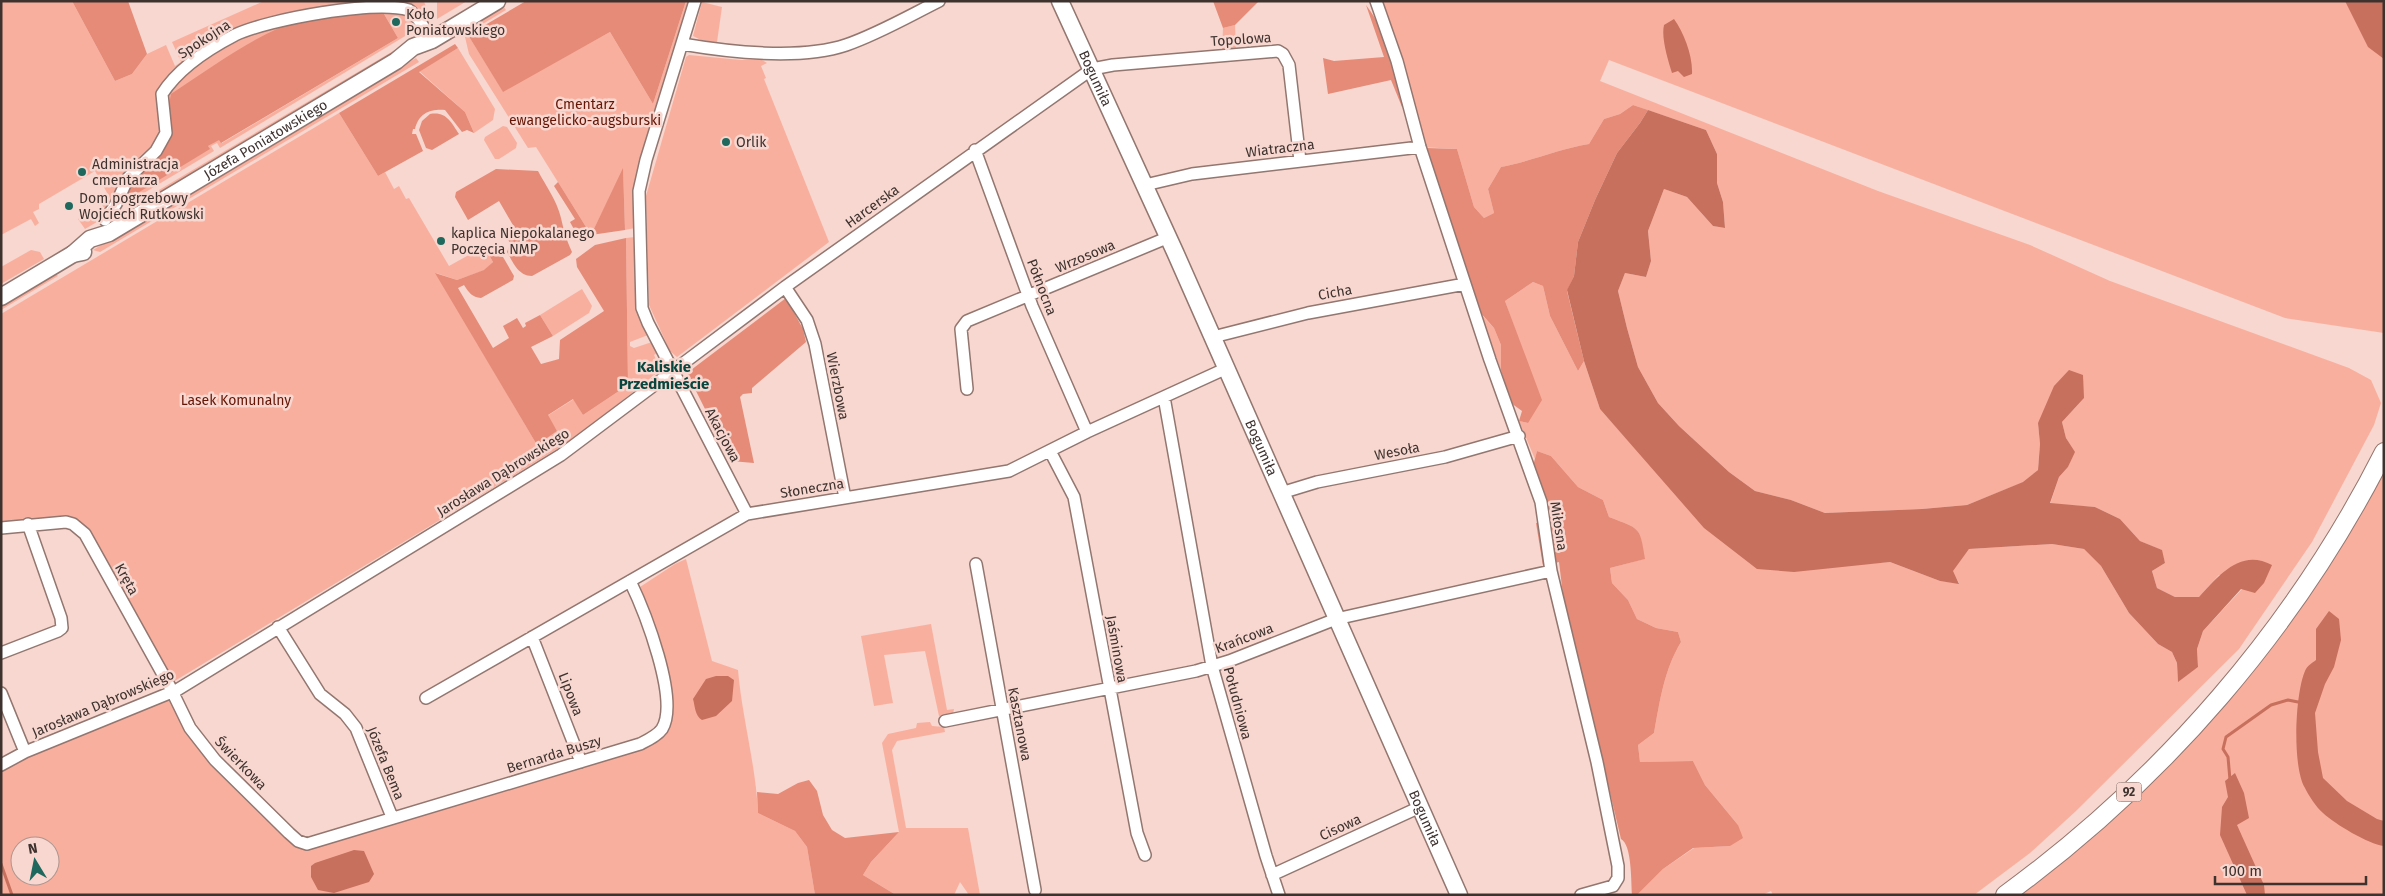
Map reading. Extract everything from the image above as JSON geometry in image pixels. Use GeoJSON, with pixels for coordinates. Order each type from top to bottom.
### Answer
{"type":"FeatureCollection","features":[{"type":"Feature","properties":{"kind":"main road","name":"92"},"geometry":{"type":"LineString","coordinates":[[2005,895],[2064,849],[2114,806],[2164,758],[2224,692],[2259,649],[2307,583],[2352,510],[2384,452]]}},
{"type":"Feature","properties":{"kind":"street","name":"Józefa Poniatowskiego"},"geometry":{"type":"LineString","coordinates":[[1,297],[73,254],[107,226],[396,61],[418,54],[432,40],[497,1]]}},
{"type":"Feature","properties":{"kind":"street"},"geometry":{"type":"LineString","coordinates":[[673,371],[642,308],[638,200],[645,165],[695,1]]}},
{"type":"Feature","properties":{"kind":"street"},"geometry":{"type":"LineString","coordinates":[[682,44],[740,53],[834,48],[858,40],[939,1]]}},
{"type":"Feature","properties":{"kind":"street","name":"Bogumiła"},"geometry":{"type":"LineString","coordinates":[[1060,1],[1169,237],[1459,895]]}},
{"type":"Feature","properties":{"kind":"street","name":"Miłosna"},"geometry":{"type":"LineString","coordinates":[[1376,1],[1397,61],[1420,147],[1465,284],[1541,502],[1551,571],[1597,762],[1618,866],[1618,878],[1613,886],[1580,895]]}},
{"type":"Feature","properties":{"kind":"street","name":"Spokojna"},"geometry":{"type":"LineString","coordinates":[[107,226],[128,178],[156,151],[166,133],[162,94],[172,78],[227,40],[255,28],[323,9],[383,4],[392,4],[410,11],[432,40]]}},
{"type":"Feature","properties":{"kind":"street","name":"Topolowa"},"geometry":{"type":"LineString","coordinates":[[1092,69],[1113,65],[1278,51],[1283,54],[1288,65],[1300,161]]}},
{"type":"Feature","properties":{"kind":"street","name":"Harcerska"},"geometry":{"type":"LineString","coordinates":[[673,371],[785,287],[975,150],[1092,69]]}},
{"type":"Feature","properties":{"kind":"street","name":"Wiatraczna"},"geometry":{"type":"LineString","coordinates":[[1145,185],[1192,174],[1420,147]]}},
{"type":"Feature","properties":{"kind":"street","name":"Północna"},"geometry":{"type":"LineString","coordinates":[[975,150],[1029,296],[1087,432]]}},
{"type":"Feature","properties":{"kind":"street","name":"Wrzosowa"},"geometry":{"type":"LineString","coordinates":[[967,389],[963,325],[1169,237]]}},
{"type":"Feature","properties":{"kind":"street","name":"Cicha"},"geometry":{"type":"LineString","coordinates":[[1213,337],[1308,313],[1465,284]]}},
{"type":"Feature","properties":{"kind":"street","name":"Wierzbowa"},"geometry":{"type":"LineString","coordinates":[[785,287],[806,320],[815,344],[845,498]]}},
{"type":"Feature","properties":{"kind":"street","name":"Słoneczna"},"geometry":{"type":"LineString","coordinates":[[426,698],[747,514],[1009,471],[1087,432],[1227,368]]}},
{"type":"Feature","properties":{"kind":"street","name":"Akacjowa"},"geometry":{"type":"LineString","coordinates":[[673,371],[747,514]]}},
{"type":"Feature","properties":{"kind":"street","name":"Jarosława Dąbrowskiego"},"geometry":{"type":"LineString","coordinates":[[1,765],[24,752],[173,692],[561,455],[673,371]]}},
{"type":"Feature","properties":{"kind":"street","name":"Południowa"},"geometry":{"type":"LineString","coordinates":[[1164,397],[1212,666],[1279,895]]}},
{"type":"Feature","properties":{"kind":"street","name":"Wesoła"},"geometry":{"type":"LineString","coordinates":[[1281,493],[1317,482],[1445,457],[1519,436]]}},
{"type":"Feature","properties":{"kind":"street","name":"Jaśminowa"},"geometry":{"type":"LineString","coordinates":[[1050,452],[1074,497],[1108,689],[1137,833],[1145,855]]}},
{"type":"Feature","properties":{"kind":"street","name":"Kręta"},"geometry":{"type":"LineString","coordinates":[[1,528],[28,524],[66,522],[73,524],[85,534],[173,692]]}},
{"type":"Feature","properties":{"kind":"street"},"geometry":{"type":"LineString","coordinates":[[1,653],[62,628],[61,618],[28,524]]}},
{"type":"Feature","properties":{"kind":"street","name":"Kasztanowa"},"geometry":{"type":"LineString","coordinates":[[976,564],[1035,890]]}},
{"type":"Feature","properties":{"kind":"street","name":"Krańcowa"},"geometry":{"type":"LineString","coordinates":[[945,721],[1108,689],[1212,666],[1336,619],[1551,571]]}},
{"type":"Feature","properties":{"kind":"street","name":"Bernarda Buszy"},"geometry":{"type":"LineString","coordinates":[[303,843],[324,840],[581,762],[648,741],[658,734],[666,721],[668,702],[665,680],[642,609],[630,581]]}},
{"type":"Feature","properties":{"kind":"street","name":"Józefa Bema"},"geometry":{"type":"LineString","coordinates":[[278,627],[320,694],[345,714],[356,728],[392,818]]}},
{"type":"Feature","properties":{"kind":"street","name":"Lipowa"},"geometry":{"type":"LineString","coordinates":[[532,637],[581,762]]}},
{"type":"Feature","properties":{"kind":"street","name":"Świerkowa"},"geometry":{"type":"LineString","coordinates":[[173,692],[190,728],[215,760],[294,838],[303,843]]}},
{"type":"Feature","properties":{"kind":"street"},"geometry":{"type":"LineString","coordinates":[[1,693],[24,752]]}},
{"type":"Feature","properties":{"kind":"street","name":"Cisowa"},"geometry":{"type":"LineString","coordinates":[[1272,875],[1420,807]]}},
{"type":"Feature","properties":{"kind":"green space"},"geometry":{"type":"Polygon","coordinates":[[[1,1],[72,1],[115,81],[132,74],[147,54],[166,45],[175,66],[181,62],[172,42],[264,1],[424,1],[430,21],[220,148],[217,143],[211,146],[214,151],[109,214],[102,205],[111,200],[95,171],[39,204],[39,209],[33,212],[39,223],[35,226],[31,219],[1,235],[1,1]],[[350,11],[119,204],[209,149],[208,146],[219,139],[222,143],[398,38],[384,14],[350,11]]]}},
{"type":"Feature","properties":{"kind":"green space"},"geometry":{"type":"Polygon","coordinates":[[[437,1],[467,1],[437,19],[437,1]]]}},
{"type":"Feature","properties":{"kind":"green space","name":"Cmentarz ewangelicko-augsburski"},"geometry":{"type":"Polygon","coordinates":[[[686,1],[690,1],[635,228],[625,230],[623,170],[591,235],[536,147],[528,148],[469,54],[465,37],[468,35],[503,91],[610,32],[653,104],[686,1]]]}},
{"type":"Feature","properties":{"kind":"green space"},"geometry":{"type":"Polygon","coordinates":[[[1377,1],[2384,1],[2384,333],[2285,318],[1609,60],[1600,81],[1878,191],[2030,245],[2110,281],[2349,368],[2371,380],[2381,403],[2374,425],[2312,542],[2239,649],[2076,811],[2030,853],[1974,895],[1773,895],[1771,891],[1762,895],[1637,895],[1663,869],[1694,848],[1730,846],[1738,825],[1705,785],[1693,761],[1640,762],[1638,745],[1654,733],[1670,664],[1681,642],[1678,632],[1656,628],[1637,619],[1628,600],[1612,583],[1610,568],[1644,559],[1641,540],[1637,530],[1609,517],[1603,500],[1578,487],[1551,456],[1537,451],[1535,459],[1519,421],[1528,423],[1529,368],[1505,301],[1533,282],[1543,286],[1550,316],[1578,371],[1584,361],[1600,409],[1634,447],[1849,565],[1890,562],[1940,581],[1959,583],[1952,571],[1969,549],[2052,544],[2084,549],[2101,566],[2129,613],[2158,644],[2172,652],[2177,663],[2178,681],[2198,667],[2197,649],[2203,631],[2242,589],[2219,575],[2199,597],[2175,597],[2157,588],[2152,571],[2165,563],[2161,550],[2140,541],[2120,519],[2095,507],[2050,504],[2059,477],[2068,467],[2074,452],[2066,438],[2062,422],[2084,398],[2038,423],[2040,444],[2038,470],[2024,482],[1967,505],[1825,513],[1791,500],[1755,491],[1729,472],[1679,426],[1658,403],[1638,367],[1618,291],[1625,273],[1646,277],[1651,261],[1648,231],[1664,189],[1687,197],[1713,226],[1725,228],[1723,202],[1717,183],[1717,154],[1706,130],[1633,105],[1620,114],[1604,119],[1589,144],[1501,167],[1488,189],[1494,213],[1484,218],[1474,207],[1457,149],[1420,147],[1377,1]]]}},
{"type":"Feature","properties":{"kind":"green space"},"geometry":{"type":"Polygon","coordinates":[[[702,2],[722,7],[717,42],[701,40],[693,36],[702,2]]]}},
{"type":"Feature","properties":{"kind":"green space"},"geometry":{"type":"Polygon","coordinates":[[[503,6],[506,10],[461,37],[461,31],[503,6]]]}},
{"type":"Feature","properties":{"kind":"green space"},"geometry":{"type":"Polygon","coordinates":[[[1235,25],[1236,50],[1222,50],[1223,28],[1235,25]]]}},
{"type":"Feature","properties":{"kind":"green space"},"geometry":{"type":"Polygon","coordinates":[[[405,44],[409,46],[114,222],[110,219],[405,44]]]}},
{"type":"Feature","properties":{"kind":"green space"},"geometry":{"type":"Polygon","coordinates":[[[458,48],[495,109],[493,120],[474,133],[465,112],[419,71],[458,48]]]}},
{"type":"Feature","properties":{"kind":"green space"},"geometry":{"type":"Polygon","coordinates":[[[689,55],[762,60],[767,63],[761,66],[766,78],[764,79],[829,242],[677,357],[670,351],[649,305],[646,196],[686,57],[689,55]]]}},
{"type":"Feature","properties":{"kind":"green space"},"geometry":{"type":"Polygon","coordinates":[[[416,58],[419,62],[100,252],[93,250],[416,58]]]}},
{"type":"Feature","properties":{"kind":"green space","name":"Lasek Komunalny"},"geometry":{"type":"Polygon","coordinates":[[[339,113],[378,176],[385,172],[394,189],[399,186],[406,199],[409,198],[449,266],[476,251],[474,248],[486,250],[493,262],[485,270],[457,280],[436,273],[537,445],[557,431],[547,416],[574,399],[583,415],[628,385],[626,238],[635,237],[636,304],[648,335],[630,342],[630,346],[634,348],[652,342],[657,353],[654,355],[660,368],[658,372],[584,431],[557,449],[173,682],[74,521],[1,525],[1,314],[339,113]]]}},
{"type":"Feature","properties":{"kind":"green space"},"geometry":{"type":"Polygon","coordinates":[[[503,126],[507,127],[517,143],[516,148],[499,159],[495,159],[484,140],[485,137],[503,126]]]}},
{"type":"Feature","properties":{"kind":"green space"},"geometry":{"type":"Polygon","coordinates":[[[96,209],[102,219],[85,229],[78,219],[84,216],[89,220],[94,217],[92,211],[96,209]]]}},
{"type":"Feature","properties":{"kind":"green space"},"geometry":{"type":"Polygon","coordinates":[[[31,250],[40,252],[44,259],[1,284],[1,267],[31,250]]]}},
{"type":"Feature","properties":{"kind":"green space"},"geometry":{"type":"Polygon","coordinates":[[[55,273],[58,276],[1,310],[1,304],[55,273]]]}},
{"type":"Feature","properties":{"kind":"green space"},"geometry":{"type":"Polygon","coordinates":[[[582,289],[592,306],[589,313],[553,336],[540,315],[582,289]]]}},
{"type":"Feature","properties":{"kind":"green space"},"geometry":{"type":"Polygon","coordinates":[[[1479,312],[1494,328],[1501,345],[1501,370],[1479,312]]]}},
{"type":"Feature","properties":{"kind":"green space"},"geometry":{"type":"Polygon","coordinates":[[[2384,470],[2384,895],[2019,895],[2053,870],[2148,785],[2226,703],[2297,614],[2329,567],[2358,519],[2384,470]]]}},
{"type":"Feature","properties":{"kind":"green space"},"geometry":{"type":"Polygon","coordinates":[[[686,559],[712,661],[738,670],[755,777],[758,813],[795,831],[807,847],[815,895],[1,895],[1,771],[19,760],[170,698],[189,733],[295,844],[649,744],[671,698],[666,662],[640,587],[686,559]]]}},
{"type":"Feature","properties":{"kind":"green space"},"geometry":{"type":"Polygon","coordinates":[[[931,624],[947,710],[954,709],[953,714],[939,716],[925,651],[884,655],[893,703],[874,706],[861,636],[931,624]]]}},
{"type":"Feature","properties":{"kind":"green space"},"geometry":{"type":"Polygon","coordinates":[[[930,722],[932,726],[944,727],[945,732],[897,741],[892,750],[906,828],[968,828],[980,895],[969,895],[960,882],[954,895],[896,895],[863,875],[871,862],[899,832],[882,743],[888,734],[916,728],[917,723],[930,722]]]}},
{"type":"Feature","properties":{"kind":"shaded area"},"geometry":{"type":"Polygon","coordinates":[[[72,1],[128,1],[147,54],[132,74],[115,81],[72,1]]]}},
{"type":"Feature","properties":{"kind":"shaded area"},"geometry":{"type":"Polygon","coordinates":[[[526,1],[686,1],[653,104],[610,32],[503,92],[468,35],[526,1]]]}},
{"type":"Feature","properties":{"kind":"shaded area"},"geometry":{"type":"Polygon","coordinates":[[[1213,1],[1259,1],[1235,25],[1223,28],[1213,1]]]}},
{"type":"Feature","properties":{"kind":"shaded area"},"geometry":{"type":"Polygon","coordinates":[[[2345,1],[2382,1],[2384,5],[2384,59],[2368,47],[2345,1]]]}},
{"type":"Feature","properties":{"kind":"shaded area"},"geometry":{"type":"Polygon","coordinates":[[[1366,5],[1374,16],[1385,41],[1404,107],[1402,107],[1391,80],[1328,94],[1323,58],[1334,61],[1384,57],[1366,5]]]}},
{"type":"Feature","properties":{"kind":"shaded area"},"geometry":{"type":"Polygon","coordinates":[[[350,11],[384,14],[398,38],[221,143],[219,140],[208,146],[210,149],[118,205],[130,181],[159,154],[171,94],[237,50],[279,28],[305,19],[350,11]]]}},
{"type":"Feature","properties":{"kind":"shaded area"},"geometry":{"type":"Polygon","coordinates":[[[1674,19],[1684,38],[1691,60],[1692,74],[1684,77],[1678,71],[1672,73],[1664,42],[1664,25],[1674,19]]]}},
{"type":"Feature","properties":{"kind":"shaded area"},"geometry":{"type":"Polygon","coordinates":[[[455,44],[458,48],[419,72],[465,112],[474,133],[467,130],[462,132],[445,110],[430,111],[419,119],[412,134],[416,134],[423,151],[378,176],[339,113],[455,44]]]}},
{"type":"Feature","properties":{"kind":"shaded area"},"geometry":{"type":"Polygon","coordinates":[[[1633,105],[1648,110],[1617,153],[1595,200],[1578,242],[1574,276],[1567,291],[1584,361],[1578,371],[1550,316],[1543,286],[1533,282],[1505,301],[1542,400],[1528,423],[1519,421],[1522,411],[1511,403],[1501,370],[1501,345],[1494,328],[1479,311],[1427,148],[1457,149],[1474,207],[1484,218],[1494,213],[1488,189],[1501,167],[1589,144],[1604,119],[1620,114],[1633,105]]]}},
{"type":"Feature","properties":{"kind":"shaded area"},"geometry":{"type":"Polygon","coordinates":[[[1648,110],[1706,130],[1717,154],[1717,183],[1723,202],[1725,228],[1713,226],[1687,197],[1664,189],[1648,231],[1651,261],[1646,277],[1625,273],[1618,291],[1638,367],[1658,403],[1679,426],[1729,472],[1755,491],[1791,500],[1825,513],[1967,505],[2023,482],[2038,470],[2040,444],[2038,423],[2054,386],[2069,370],[2083,375],[2084,398],[2062,422],[2066,438],[2075,452],[2068,467],[2059,477],[2050,503],[2095,507],[2120,519],[2140,541],[2162,550],[2165,563],[2152,571],[2157,588],[2175,597],[2199,597],[2214,580],[2231,566],[2241,562],[2250,560],[2261,561],[2272,565],[2264,583],[2255,593],[2241,589],[2203,631],[2197,649],[2198,667],[2178,682],[2177,663],[2172,652],[2158,644],[2129,613],[2101,566],[2084,549],[2052,544],[1969,549],[1953,571],[1959,584],[1940,581],[1890,562],[1794,572],[1757,569],[1704,528],[1600,409],[1584,361],[1567,290],[1574,276],[1578,242],[1595,200],[1617,153],[1648,110]]]}},
{"type":"Feature","properties":{"kind":"shaded area"},"geometry":{"type":"Polygon","coordinates":[[[430,114],[440,114],[448,118],[459,134],[432,150],[426,148],[419,130],[422,121],[430,114]]]}},
{"type":"Feature","properties":{"kind":"shaded area"},"geometry":{"type":"Polygon","coordinates":[[[623,168],[625,230],[591,235],[623,168]]]}},
{"type":"Feature","properties":{"kind":"shaded area"},"geometry":{"type":"Polygon","coordinates":[[[496,169],[538,171],[559,212],[572,252],[570,255],[532,276],[523,274],[516,268],[507,252],[510,244],[508,239],[517,232],[499,201],[468,220],[455,197],[456,192],[496,169]]]}},
{"type":"Feature","properties":{"kind":"shaded area"},"geometry":{"type":"Polygon","coordinates":[[[558,182],[591,235],[581,242],[570,222],[575,219],[554,186],[558,182]]]}},
{"type":"Feature","properties":{"kind":"shaded area"},"geometry":{"type":"Polygon","coordinates":[[[626,238],[628,385],[583,415],[573,399],[548,415],[557,431],[537,445],[435,273],[457,280],[484,270],[493,262],[489,255],[503,257],[514,276],[513,280],[481,298],[471,294],[464,285],[458,288],[493,348],[509,338],[503,326],[517,318],[523,328],[526,326],[525,323],[540,315],[553,336],[531,347],[541,364],[559,359],[560,340],[604,311],[577,267],[576,259],[595,245],[626,238]]]}},
{"type":"Feature","properties":{"kind":"shaded area"},"geometry":{"type":"Polygon","coordinates":[[[786,298],[803,329],[806,342],[752,388],[752,393],[743,394],[740,397],[754,463],[731,461],[687,373],[786,298]]]}},
{"type":"Feature","properties":{"kind":"shaded area"},"geometry":{"type":"Polygon","coordinates":[[[1537,451],[1551,456],[1578,487],[1603,500],[1609,517],[1637,530],[1642,540],[1645,559],[1610,568],[1612,583],[1628,600],[1637,619],[1656,628],[1678,632],[1681,642],[1670,664],[1654,733],[1638,745],[1640,762],[1693,761],[1705,785],[1738,825],[1743,838],[1730,846],[1693,848],[1663,869],[1637,895],[1632,895],[1629,856],[1625,843],[1621,839],[1565,611],[1559,562],[1543,566],[1536,523],[1549,519],[1549,512],[1547,511],[1540,483],[1533,466],[1537,451]]]}},
{"type":"Feature","properties":{"kind":"shaded area"},"geometry":{"type":"Polygon","coordinates":[[[2329,611],[2339,619],[2341,640],[2334,667],[2325,684],[2315,713],[2318,752],[2323,778],[2347,801],[2377,819],[2384,821],[2384,846],[2361,838],[2343,828],[2320,811],[2305,788],[2301,778],[2298,764],[2296,730],[2299,696],[2305,671],[2316,660],[2316,629],[2329,611]]]}},
{"type":"Feature","properties":{"kind":"shaded area"},"geometry":{"type":"Polygon","coordinates":[[[716,676],[728,676],[734,680],[732,701],[716,716],[702,720],[697,713],[693,699],[706,679],[716,676]]]}},
{"type":"Feature","properties":{"kind":"shaded area"},"geometry":{"type":"Polygon","coordinates":[[[2235,773],[2244,793],[2249,818],[2237,825],[2264,885],[2265,895],[2247,895],[2220,835],[2222,807],[2228,797],[2225,781],[2235,773]]]}},
{"type":"Feature","properties":{"kind":"shaded area"},"geometry":{"type":"Polygon","coordinates":[[[809,780],[817,791],[823,815],[832,830],[845,838],[899,832],[871,862],[863,875],[896,895],[815,895],[807,847],[795,831],[758,813],[757,792],[778,794],[798,783],[809,780]]]}},
{"type":"Feature","properties":{"kind":"shaded area"},"geometry":{"type":"Polygon","coordinates":[[[354,850],[364,851],[374,874],[369,882],[334,893],[318,890],[311,877],[311,866],[354,850]]]}},
{"type":"Feature","properties":{"kind":"waterway"},"geometry":{"type":"LineString","coordinates":[[2230,780],[2228,757],[2223,749],[2226,737],[2271,705],[2288,700],[2298,702]]}},
{"type":"Feature","properties":{"kind":"waterway"},"geometry":{"type":"LineString","coordinates":[[1,864],[12,895]]}},
{"type":"Feature","properties":{"kind":"place","name":"Koło Poniatowskiego"},"geometry":{"type":"Point","coordinates":[396,22]}},
{"type":"Feature","properties":{"kind":"place","name":"Orlik"},"geometry":{"type":"Point","coordinates":[726,142]}},
{"type":"Feature","properties":{"kind":"place","name":"Administracja cmentarza"},"geometry":{"type":"Point","coordinates":[82,172]}},
{"type":"Feature","properties":{"kind":"place","name":"Dom pogrzebowy Wojciech Rutkowski"},"geometry":{"type":"Point","coordinates":[69,206]}},
{"type":"Feature","properties":{"kind":"place","name":"kaplica Niepokalanego Poczęcia NMP"},"geometry":{"type":"Point","coordinates":[441,241]}},
{"type":"Feature","properties":{"kind":"district","name":"Kaliskie Przedmieście"},"geometry":{"type":"Point","coordinates":[664,376]}}]}
